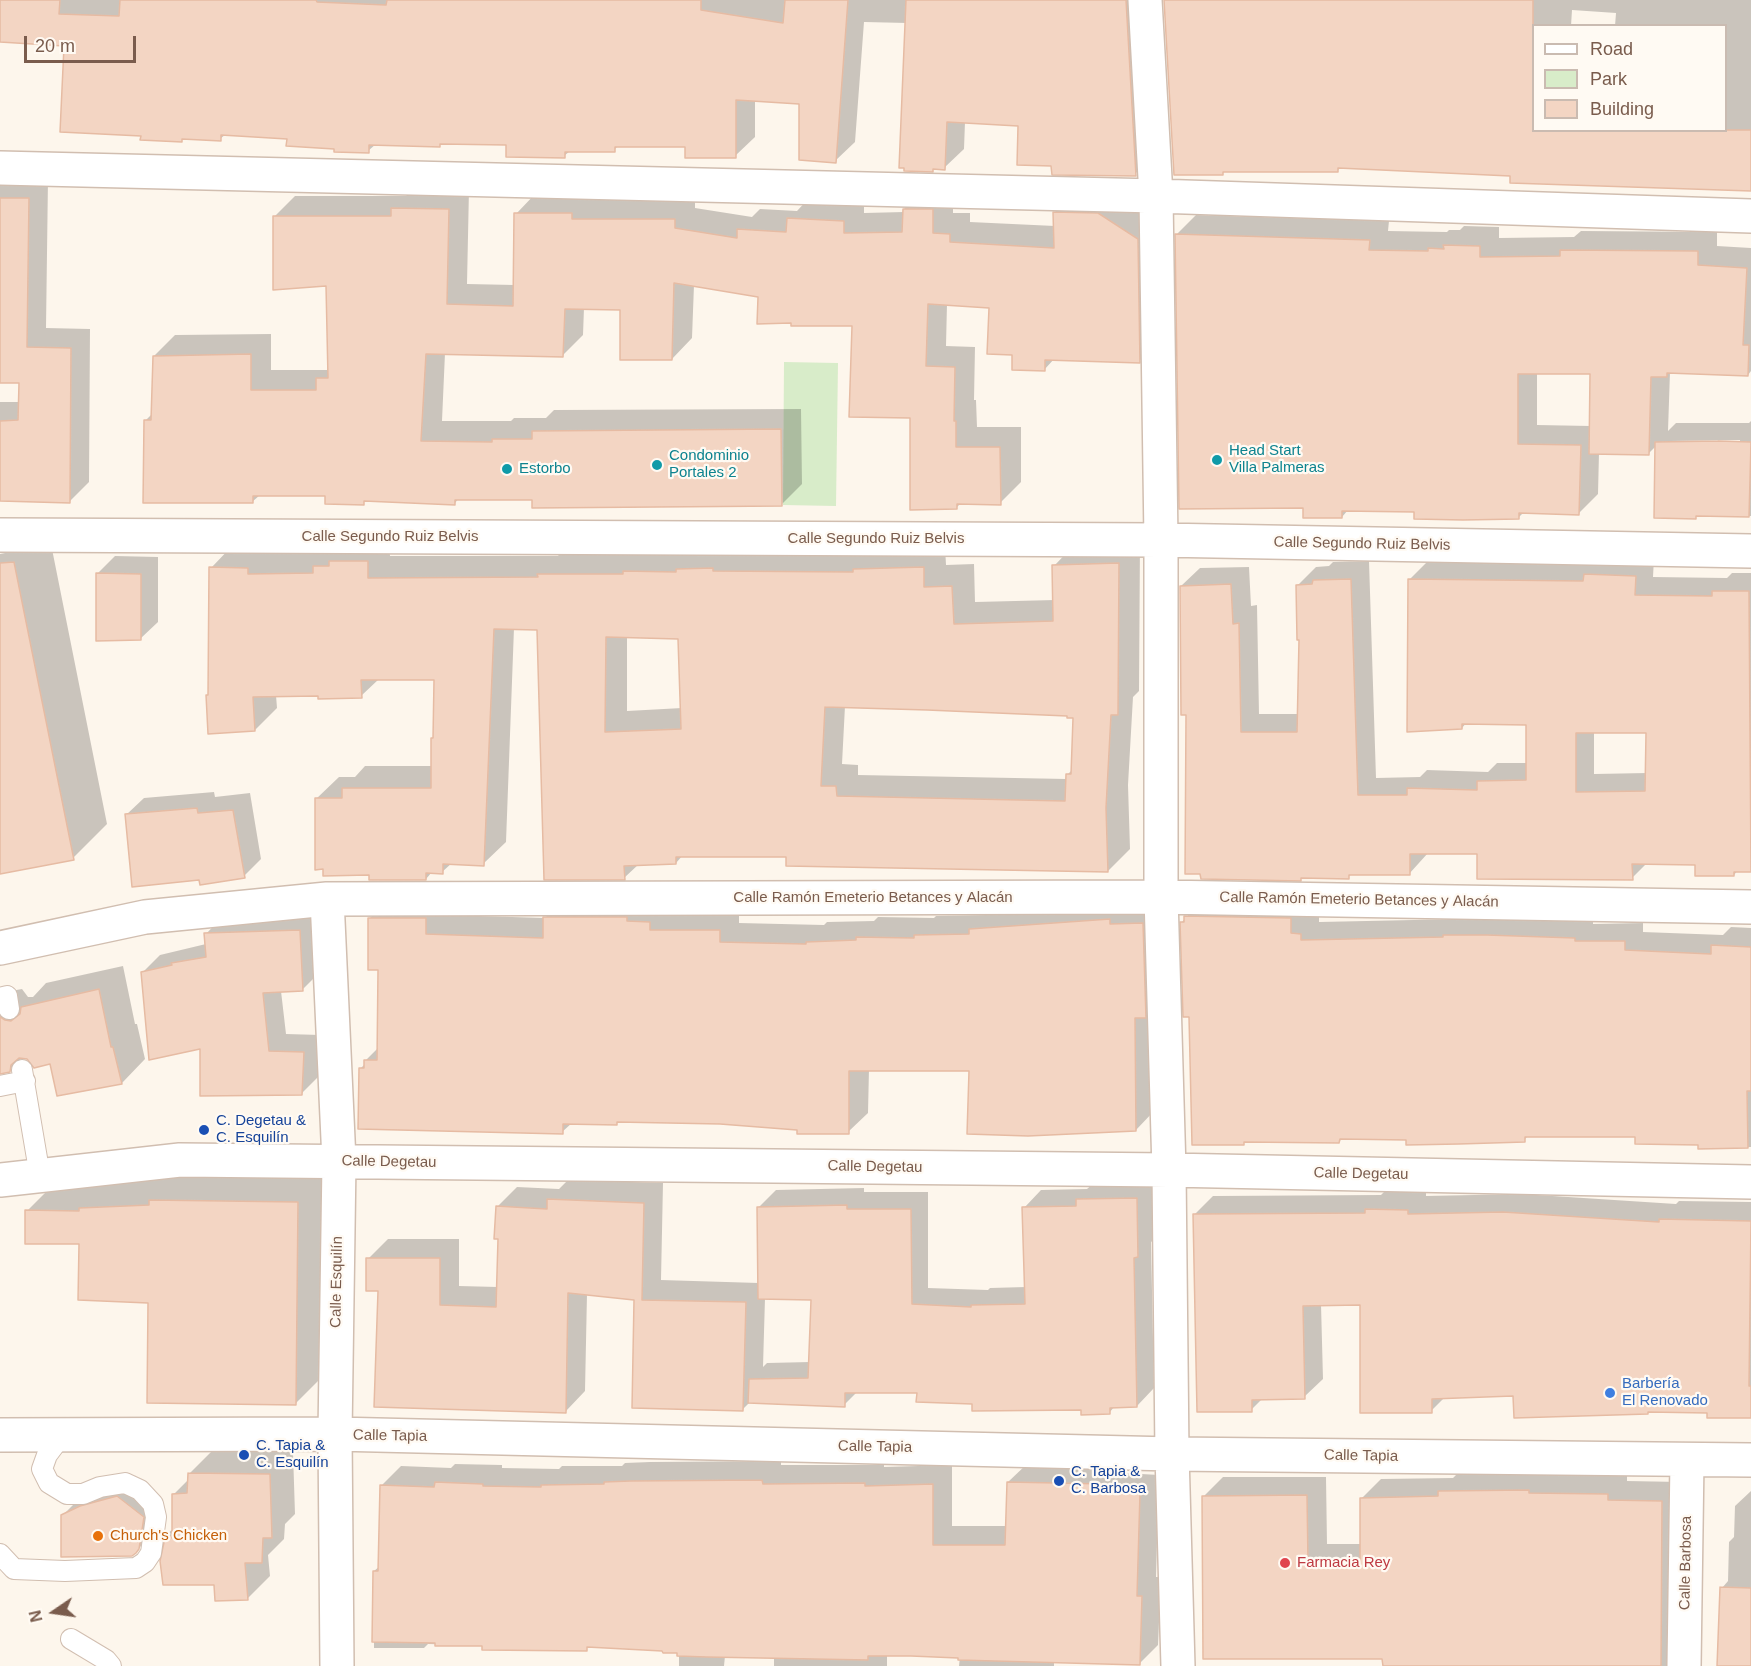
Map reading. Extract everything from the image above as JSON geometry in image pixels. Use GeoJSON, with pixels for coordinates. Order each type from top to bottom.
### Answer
{"type":"FeatureCollection","features":[{"type":"Feature","properties":{"kind":"street"},"geometry":{"type":"LineString","coordinates":[[1145,0],[1156,196],[1161,540],[1161,897],[1169,1170],[1172,1454],[1178,1666]]}},
{"type":"Feature","properties":{"kind":"street"},"geometry":{"type":"LineString","coordinates":[[0,168],[1156,196],[1751,216]]}},
{"type":"Feature","properties":{"kind":"street","name":"Calle Segundo Ruiz Belvis"},"geometry":{"type":"LineString","coordinates":[[0,535],[1161,540],[1751,551]]}},
{"type":"Feature","properties":{"kind":"street","name":"Calle Ramón Emeterio Betances y Alacán"},"geometry":{"type":"LineString","coordinates":[[0,948],[145,917],[327,899],[1161,897],[1751,907]]}},
{"type":"Feature","properties":{"kind":"street","name":"Calle Esquilín"},"geometry":{"type":"LineString","coordinates":[[327,899],[339,1161],[335,1434],[337,1666]]}},
{"type":"Feature","properties":{"kind":"street","name":"Calle Degetau"},"geometry":{"type":"LineString","coordinates":[[0,1180],[180,1160],[1169,1170],[1751,1182]]}},
{"type":"Feature","properties":{"kind":"street","name":"Calle Tapia"},"geometry":{"type":"LineString","coordinates":[[0,1435],[335,1434],[1172,1454],[1751,1460]]}},
{"type":"Feature","properties":{"kind":"street","name":"Calle Barbosa"},"geometry":{"type":"LineString","coordinates":[[1684,1666],[1687,1460]]}},
{"type":"Feature","properties":{"kind":"street"},"geometry":{"type":"LineString","coordinates":[[337,1666],[362,1666]]}},
{"type":"Feature","properties":{"kind":"lane"},"geometry":{"type":"LineString","coordinates":[[0,1086],[23,1076],[40,1176]]}},
{"type":"Feature","properties":{"kind":"lane"},"geometry":{"type":"LineString","coordinates":[[0,1554],[14,1569],[65,1572],[136,1568],[145,1562],[151,1553],[156,1517],[153,1504],[140,1490],[125,1483],[100,1487],[83,1494],[67,1494],[49,1483],[42,1469],[47,1455],[56,1443],[73,1435]]}},
{"type":"Feature","properties":{"kind":"lane"},"geometry":{"type":"LineString","coordinates":[[71,1639],[106,1660],[111,1666]]}},
{"type":"Feature","properties":{"kind":"green space"},"geometry":{"type":"Polygon","coordinates":[[[784,362],[838,363],[836,506],[783,505],[784,362]]]}},
{"type":"Feature","properties":{"kind":"building"},"geometry":{"type":"Polygon","coordinates":[[[0,0],[60,0],[59,14],[119,16],[120,0],[316,0],[317,2],[386,5],[387,0],[701,0],[701,10],[783,23],[785,0],[848,0],[836,163],[799,160],[799,104],[736,100],[736,158],[685,158],[685,147],[615,147],[615,152],[565,152],[565,158],[506,157],[506,145],[440,144],[440,147],[369,145],[369,153],[334,152],[334,149],[286,146],[287,139],[221,135],[221,141],[182,139],[182,142],[140,140],[141,136],[60,132],[64,46],[0,42],[0,0]]]}},
{"type":"Feature","properties":{"kind":"building"},"geometry":{"type":"Polygon","coordinates":[[[906,0],[1126,0],[1136,176],[1052,175],[1051,166],[1017,165],[1018,126],[947,122],[945,170],[904,171],[904,168],[899,168],[906,0]]]}},
{"type":"Feature","properties":{"kind":"building"},"geometry":{"type":"Polygon","coordinates":[[[1164,0],[1533,0],[1532,132],[1751,130],[1751,191],[1510,183],[1510,176],[1338,168],[1338,172],[1223,172],[1223,175],[1174,175],[1164,0]]]}},
{"type":"Feature","properties":{"kind":"building"},"geometry":{"type":"Polygon","coordinates":[[[0,198],[29,198],[27,347],[71,348],[70,503],[0,501],[0,421],[18,420],[19,383],[0,383],[0,198]]]}},
{"type":"Feature","properties":{"kind":"building"},"geometry":{"type":"Polygon","coordinates":[[[391,208],[449,209],[447,304],[513,306],[514,213],[572,213],[572,219],[675,219],[675,228],[737,238],[737,229],[786,232],[787,218],[844,221],[844,233],[902,232],[903,209],[933,209],[933,233],[950,234],[950,242],[1054,248],[1053,212],[1098,213],[1138,239],[1140,363],[1045,360],[1045,371],[1012,370],[1012,355],[987,354],[989,308],[928,304],[926,366],[955,367],[956,447],[1000,447],[1001,505],[957,504],[957,509],[910,510],[910,418],[849,417],[852,326],[757,324],[758,297],[674,283],[672,360],[620,360],[620,310],[565,309],[563,357],[426,354],[421,441],[492,442],[492,439],[532,439],[532,431],[781,429],[782,506],[532,508],[532,500],[455,500],[455,505],[364,501],[364,505],[325,504],[325,496],[253,496],[253,503],[143,503],[144,420],[151,420],[153,356],[251,354],[251,390],[316,390],[316,378],[328,378],[326,286],[273,290],[273,216],[391,216],[391,208]]]}},
{"type":"Feature","properties":{"kind":"building"},"geometry":{"type":"Polygon","coordinates":[[[1175,234],[1370,240],[1369,250],[1428,251],[1428,248],[1444,249],[1443,245],[1480,246],[1480,257],[1560,256],[1560,250],[1698,251],[1698,265],[1747,268],[1743,345],[1749,345],[1748,376],[1667,373],[1667,377],[1651,377],[1649,455],[1589,454],[1590,374],[1518,374],[1518,444],[1581,445],[1579,515],[1519,513],[1519,519],[1463,520],[1414,519],[1414,512],[1342,511],[1342,518],[1303,518],[1303,508],[1179,509],[1175,234]]]}},
{"type":"Feature","properties":{"kind":"building"},"geometry":{"type":"Polygon","coordinates":[[[1655,442],[1751,442],[1749,517],[1654,518],[1655,442]]]}},
{"type":"Feature","properties":{"kind":"building"},"geometry":{"type":"Polygon","coordinates":[[[329,561],[368,561],[368,578],[538,577],[537,574],[623,574],[623,571],[676,572],[676,569],[713,568],[713,571],[853,572],[853,569],[924,567],[924,587],[952,586],[954,624],[1053,621],[1052,565],[1119,563],[1118,715],[1111,715],[1106,808],[1108,872],[786,866],[786,857],[676,857],[676,864],[624,866],[625,880],[544,880],[537,630],[494,629],[484,866],[443,864],[443,874],[426,873],[426,880],[369,880],[369,875],[323,876],[323,869],[315,870],[315,798],[342,798],[342,788],[431,788],[434,680],[361,680],[362,698],[253,697],[255,731],[208,734],[206,695],[208,695],[209,567],[248,568],[248,574],[313,573],[313,566],[329,566],[329,561]],[[606,637],[605,732],[681,729],[678,639],[606,637]],[[825,707],[821,786],[836,786],[837,796],[1065,801],[1066,774],[1071,774],[1073,718],[825,707]]]}},
{"type":"Feature","properties":{"kind":"building"},"geometry":{"type":"Polygon","coordinates":[[[14,562],[74,860],[0,874],[0,563],[14,562]]]}},
{"type":"Feature","properties":{"kind":"building"},"geometry":{"type":"Polygon","coordinates":[[[96,573],[141,574],[141,640],[96,641],[96,573]]]}},
{"type":"Feature","properties":{"kind":"building"},"geometry":{"type":"Polygon","coordinates":[[[1584,574],[1636,576],[1635,595],[1712,596],[1712,591],[1749,591],[1751,872],[1734,872],[1734,876],[1695,876],[1695,865],[1632,864],[1633,880],[1477,879],[1477,854],[1410,854],[1410,875],[1349,875],[1349,879],[1301,878],[1301,881],[1201,879],[1200,874],[1185,874],[1186,715],[1181,715],[1180,586],[1231,584],[1233,624],[1239,623],[1241,732],[1297,732],[1299,640],[1297,640],[1296,585],[1312,584],[1313,580],[1351,579],[1358,795],[1407,795],[1407,788],[1477,790],[1477,781],[1526,780],[1526,725],[1462,724],[1462,729],[1407,732],[1408,579],[1583,581],[1584,574]],[[1576,733],[1576,792],[1645,791],[1646,733],[1576,733]]]}},
{"type":"Feature","properties":{"kind":"building"},"geometry":{"type":"Polygon","coordinates":[[[197,808],[198,813],[233,810],[245,878],[200,885],[199,880],[132,887],[125,814],[197,808]]]}},
{"type":"Feature","properties":{"kind":"building"},"geometry":{"type":"Polygon","coordinates":[[[1184,916],[1291,918],[1291,933],[1301,934],[1301,940],[1487,935],[1575,938],[1575,941],[1625,941],[1625,950],[1711,954],[1711,945],[1751,947],[1751,1091],[1747,1091],[1748,1148],[1698,1149],[1698,1145],[1635,1144],[1635,1137],[1525,1137],[1525,1142],[1406,1145],[1406,1140],[1340,1139],[1339,1143],[1244,1142],[1244,1145],[1192,1145],[1189,1017],[1183,1017],[1180,922],[1184,922],[1184,916]]]}},
{"type":"Feature","properties":{"kind":"building"},"geometry":{"type":"Polygon","coordinates":[[[543,917],[627,917],[627,921],[650,922],[650,930],[720,930],[720,942],[806,944],[806,942],[856,940],[856,937],[914,938],[914,935],[969,934],[969,929],[1110,919],[1110,924],[1143,923],[1146,1018],[1135,1018],[1136,1131],[1028,1136],[967,1134],[969,1071],[849,1071],[849,1134],[797,1134],[797,1130],[720,1124],[617,1122],[617,1125],[563,1124],[563,1134],[358,1129],[359,1068],[364,1068],[364,1060],[377,1060],[378,970],[368,970],[368,918],[426,918],[426,934],[543,938],[543,917]]]}},
{"type":"Feature","properties":{"kind":"building"},"geometry":{"type":"Polygon","coordinates":[[[300,930],[303,991],[263,993],[269,1051],[304,1052],[302,1095],[200,1096],[200,1049],[149,1060],[141,972],[172,965],[171,963],[206,957],[204,933],[300,930]]]}},
{"type":"Feature","properties":{"kind":"building"},"geometry":{"type":"Polygon","coordinates":[[[99,989],[111,1047],[113,1047],[122,1084],[57,1096],[50,1064],[34,1068],[27,1059],[19,1058],[11,1065],[10,1072],[0,1074],[0,1017],[11,1021],[20,1014],[21,1007],[99,989]]]}},
{"type":"Feature","properties":{"kind":"building"},"geometry":{"type":"Polygon","coordinates":[[[1137,1198],[1138,1257],[1134,1258],[1137,1407],[1110,1408],[1110,1414],[1081,1415],[1081,1410],[972,1411],[972,1404],[916,1402],[917,1393],[845,1393],[845,1407],[748,1403],[749,1379],[808,1378],[811,1300],[758,1299],[757,1207],[847,1205],[847,1209],[911,1209],[912,1304],[971,1307],[971,1305],[1025,1304],[1022,1207],[1076,1206],[1076,1199],[1137,1198]]]}},
{"type":"Feature","properties":{"kind":"building"},"geometry":{"type":"Polygon","coordinates":[[[547,1199],[644,1203],[642,1300],[746,1302],[743,1411],[632,1408],[634,1300],[568,1293],[566,1413],[374,1407],[378,1291],[366,1291],[366,1258],[440,1258],[440,1305],[496,1307],[498,1239],[494,1239],[496,1206],[547,1209],[547,1199]]]}},
{"type":"Feature","properties":{"kind":"building"},"geometry":{"type":"Polygon","coordinates":[[[149,1200],[298,1202],[296,1405],[147,1403],[148,1303],[78,1300],[79,1244],[25,1244],[25,1210],[79,1211],[79,1208],[149,1205],[149,1200]]]}},
{"type":"Feature","properties":{"kind":"building"},"geometry":{"type":"Polygon","coordinates":[[[1365,1209],[1408,1210],[1408,1214],[1503,1212],[1659,1222],[1659,1219],[1751,1221],[1749,1386],[1751,1386],[1751,1418],[1707,1418],[1707,1413],[1648,1412],[1648,1414],[1514,1418],[1513,1396],[1432,1399],[1432,1413],[1360,1413],[1360,1305],[1303,1306],[1305,1399],[1252,1400],[1252,1412],[1197,1412],[1193,1214],[1365,1213],[1365,1209]]]}},
{"type":"Feature","properties":{"kind":"building"},"geometry":{"type":"Polygon","coordinates":[[[188,1473],[270,1474],[272,1538],[263,1538],[262,1563],[245,1563],[248,1600],[215,1601],[214,1585],[163,1585],[160,1561],[166,1533],[172,1538],[172,1494],[187,1493],[188,1473]]]}},
{"type":"Feature","properties":{"kind":"building"},"geometry":{"type":"Polygon","coordinates":[[[762,1480],[763,1484],[865,1483],[865,1486],[933,1484],[933,1545],[1005,1545],[1007,1482],[1106,1484],[1105,1492],[1140,1493],[1137,1596],[1142,1596],[1140,1665],[958,1660],[958,1658],[911,1656],[868,1656],[868,1660],[707,1657],[677,1656],[677,1653],[663,1653],[662,1651],[587,1647],[587,1651],[482,1650],[482,1646],[372,1642],[373,1571],[378,1571],[380,1485],[434,1487],[435,1482],[541,1487],[541,1485],[604,1484],[604,1482],[630,1481],[762,1480]]]}},
{"type":"Feature","properties":{"kind":"building"},"geometry":{"type":"Polygon","coordinates":[[[1529,1490],[1529,1493],[1608,1494],[1608,1500],[1662,1501],[1661,1666],[1383,1666],[1382,1659],[1203,1659],[1202,1496],[1307,1495],[1308,1563],[1360,1562],[1360,1498],[1438,1496],[1438,1491],[1529,1490]]]}},
{"type":"Feature","properties":{"kind":"building","name":"Church's Chicken"},"geometry":{"type":"Polygon","coordinates":[[[117,1496],[144,1517],[139,1549],[136,1553],[132,1556],[61,1557],[61,1515],[80,1506],[117,1496]]]}},
{"type":"Feature","properties":{"kind":"building"},"geometry":{"type":"Polygon","coordinates":[[[1720,1587],[1751,1588],[1751,1666],[1717,1666],[1720,1587]]]}},
{"type":"Feature","properties":{"kind":"place","name":"Head Start Villa Palmeras"},"geometry":{"type":"Point","coordinates":[1217,460]}},
{"type":"Feature","properties":{"kind":"place","name":"Condominio Portales 2"},"geometry":{"type":"Point","coordinates":[657,465]}},
{"type":"Feature","properties":{"kind":"place","name":"Estorbo"},"geometry":{"type":"Point","coordinates":[507,469]}},
{"type":"Feature","properties":{"kind":"place","name":"C. Degetau & C. Esquilín"},"geometry":{"type":"Point","coordinates":[204,1130]}},
{"type":"Feature","properties":{"kind":"place","name":"Barbería El Renovado"},"geometry":{"type":"Point","coordinates":[1610,1393]}},
{"type":"Feature","properties":{"kind":"place","name":"C. Tapia & C. Esquilín"},"geometry":{"type":"Point","coordinates":[244,1455]}},
{"type":"Feature","properties":{"kind":"place","name":"C. Tapia & C. Barbosa"},"geometry":{"type":"Point","coordinates":[1059,1481]}},
{"type":"Feature","properties":{"kind":"place","name":"Church's Chicken"},"geometry":{"type":"Point","coordinates":[98,1536]}},
{"type":"Feature","properties":{"kind":"place","name":"Farmacia Rey"},"geometry":{"type":"Point","coordinates":[1285,1563]}}]}
